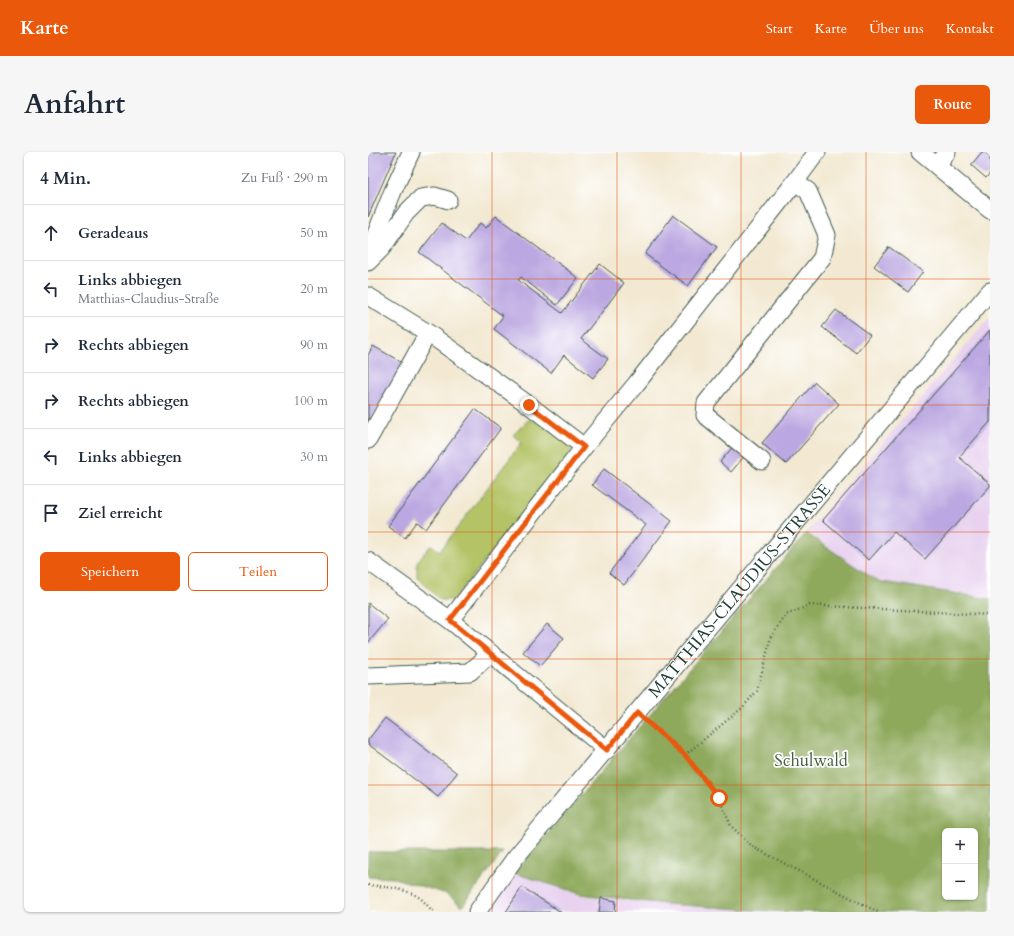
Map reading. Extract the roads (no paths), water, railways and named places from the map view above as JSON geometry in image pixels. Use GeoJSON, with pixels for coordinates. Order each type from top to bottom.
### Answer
{"type":"FeatureCollection","features":[{"type":"Feature","properties":{"kind":"street"},"geometry":{"type":"LineString","coordinates":[[368,254],[390,198],[411,152]]}},
{"type":"Feature","properties":{"kind":"street"},"geometry":{"type":"LineString","coordinates":[[450,620],[584,447],[636,384],[817,152]]}},
{"type":"Feature","properties":{"kind":"street"},"geometry":{"type":"LineString","coordinates":[[920,152],[990,210]]}},
{"type":"Feature","properties":{"kind":"street"},"geometry":{"type":"LineString","coordinates":[[938,166],[947,152]]}},
{"type":"Feature","properties":{"kind":"street"},"geometry":{"type":"LineString","coordinates":[[762,461],[705,415],[706,403],[822,258],[827,235],[808,191],[795,182]]}},
{"type":"Feature","properties":{"kind":"street"},"geometry":{"type":"LineString","coordinates":[[368,262],[382,248],[406,213],[421,198],[435,196],[448,200]]}},
{"type":"Feature","properties":{"kind":"street","name":"MATTHIAS-CLAUDIUS-STRASSE"},"geometry":{"type":"LineString","coordinates":[[477,912],[515,858],[990,291]]}},
{"type":"Feature","properties":{"kind":"street"},"geometry":{"type":"LineString","coordinates":[[368,296],[428,333],[529,405],[584,447]]}},
{"type":"Feature","properties":{"kind":"street"},"geometry":{"type":"LineString","coordinates":[[368,440],[428,333]]}},
{"type":"Feature","properties":{"kind":"street"},"geometry":{"type":"LineString","coordinates":[[368,561],[450,620],[492,653],[545,700],[607,750]]}},
{"type":"Feature","properties":{"kind":"street"},"geometry":{"type":"LineString","coordinates":[[368,676],[470,672],[492,653]]}},
{"type":"Feature","properties":{"kind":"park label","name":"Schulwald"},"geometry":{"type":"Point","coordinates":[811,760]}}]}
